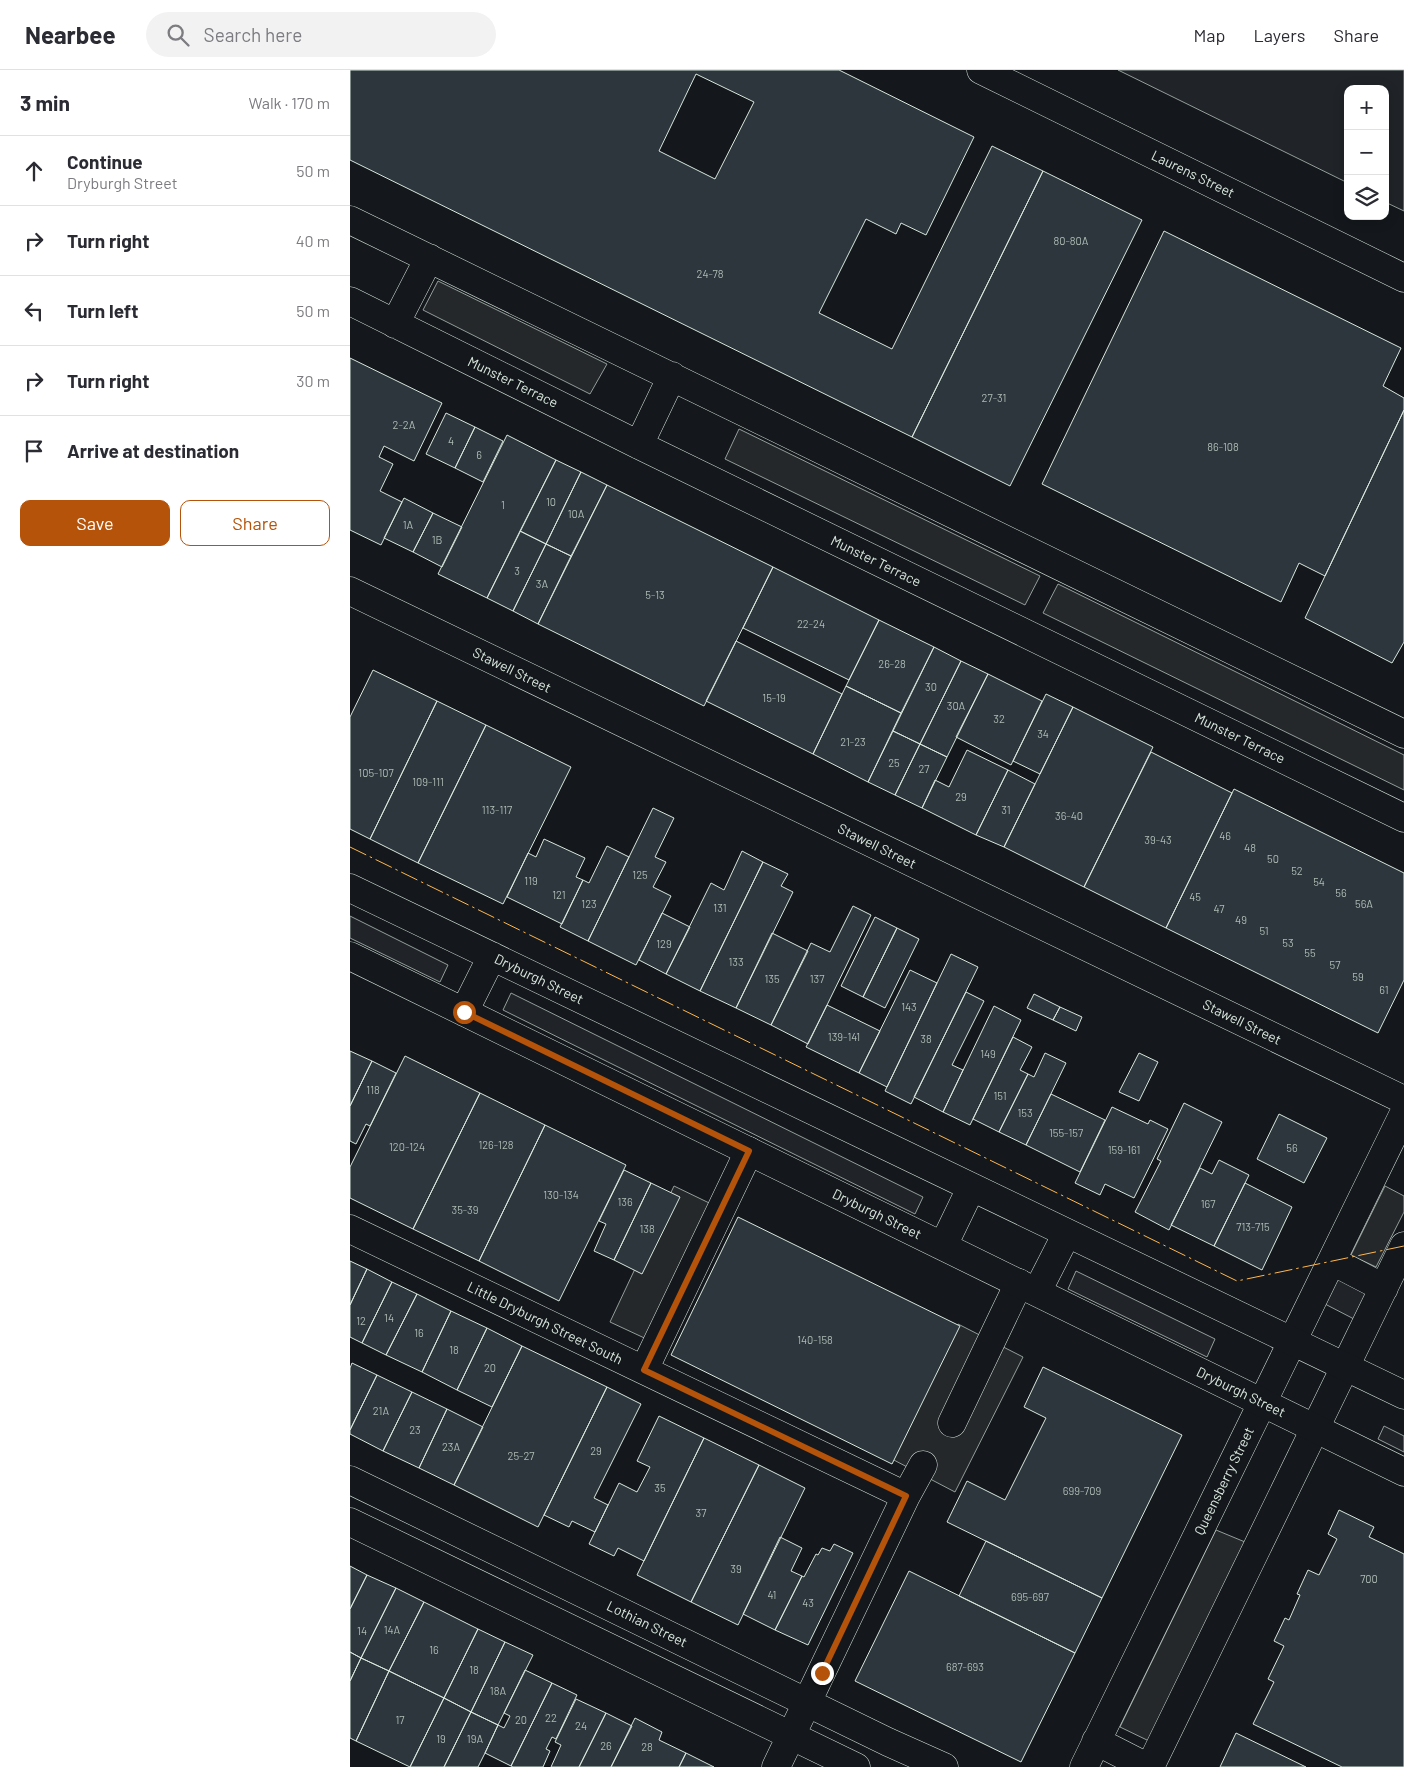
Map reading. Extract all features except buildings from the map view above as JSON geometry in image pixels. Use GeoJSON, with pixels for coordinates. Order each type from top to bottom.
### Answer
{"type":"FeatureCollection","features":[{"type":"Feature","properties":{"kind":"street","name":"Laurens Street"},"geometry":{"type":"LineString","coordinates":[[981,70],[1404,278]]}},
{"type":"Feature","properties":{"kind":"street"},"geometry":{"type":"LineString","coordinates":[[350,220],[1404,734]]}},
{"type":"Feature","properties":{"kind":"street"},"geometry":{"type":"LineString","coordinates":[[395,324],[429,258]]}},
{"type":"Feature","properties":{"kind":"street","name":"Munster Terrace"},"geometry":{"type":"LineString","coordinates":[[350,302],[1404,818]]}},
{"type":"Feature","properties":{"kind":"street"},"geometry":{"type":"LineString","coordinates":[[639,445],[672,376]]}},
{"type":"Feature","properties":{"kind":"street","name":"Stawell Street"},"geometry":{"type":"LineString","coordinates":[[350,592],[1404,1100]]}},
{"type":"Feature","properties":{"kind":"street","name":"Dryburgh Street"},"geometry":{"type":"LineString","coordinates":[[350,888],[1404,1396]]}},
{"type":"Feature","properties":{"kind":"street","name":"Dryburgh Street"},"geometry":{"type":"LineString","coordinates":[[350,956],[1404,1472]]}},
{"type":"Feature","properties":{"kind":"street"},"geometry":{"type":"LineString","coordinates":[[464,1012],[492,956]]}},
{"type":"Feature","properties":{"kind":"street","name":"Queensberry Street"},"geometry":{"type":"LineString","coordinates":[[1084,1767],[1404,1113]]}},
{"type":"Feature","properties":{"kind":"street"},"geometry":{"type":"LineString","coordinates":[[644,1370],[749,1151]]}},
{"type":"Feature","properties":{"kind":"street"},"geometry":{"type":"LineString","coordinates":[[943,1246],[971,1188]]}},
{"type":"Feature","properties":{"kind":"street","name":"Little Dryburgh Street South"},"geometry":{"type":"LineString","coordinates":[[350,1229],[906,1496]]}},
{"type":"Feature","properties":{"kind":"street"},"geometry":{"type":"LineString","coordinates":[[952,1423],[1028,1288],[1066,1233]]}},
{"type":"Feature","properties":{"kind":"street"},"geometry":{"type":"LineString","coordinates":[[1096,1741],[1149,1767],[1404,1246]]}},
{"type":"Feature","properties":{"kind":"street"},"geometry":{"type":"LineString","coordinates":[[1332,1261],[1384,1288]]}},
{"type":"Feature","properties":{"kind":"street"},"geometry":{"type":"LineString","coordinates":[[776,1767],[906,1496],[923,1465]]}},
{"type":"Feature","properties":{"kind":"street","name":"Lothian Street"},"geometry":{"type":"LineString","coordinates":[[350,1480],[944,1767]]}},
{"type":"Feature","properties":{"kind":"street"},"geometry":{"type":"LineString","coordinates":[[350,1522],[856,1767]]}},
{"type":"Feature","properties":{"kind":"street"},"geometry":{"type":"LineString","coordinates":[[647,1666],[664,1632]]}},
{"type":"Feature","properties":{"kind":"shaded area"},"geometry":{"type":"Polygon","coordinates":[[[1118,70],[1404,70],[1404,211],[1389,204],[1389,85],[1344,85],[1344,181],[1118,70]]]}},
{"type":"Feature","properties":{"kind":"shaded area"},"geometry":{"type":"Polygon","coordinates":[[[438,281],[607,364],[590,394],[423,310],[438,281]]]}},
{"type":"Feature","properties":{"kind":"shaded area"},"geometry":{"type":"Polygon","coordinates":[[[739,429],[1040,576],[1025,605],[725,459],[739,429]]]}},
{"type":"Feature","properties":{"kind":"shaded area"},"geometry":{"type":"Polygon","coordinates":[[[1058,584],[1404,755],[1404,790],[1043,613],[1058,584]]]}},
{"type":"Feature","properties":{"kind":"shaded area"},"geometry":{"type":"Polygon","coordinates":[[[350,916],[448,965],[440,982],[350,938],[350,916]]]}},
{"type":"Feature","properties":{"kind":"shaded area"},"geometry":{"type":"Polygon","coordinates":[[[511,993],[923,1197],[915,1214],[503,1010],[511,993]]]}},
{"type":"Feature","properties":{"kind":"shaded area"},"geometry":{"type":"Polygon","coordinates":[[[674,1186],[732,1214],[668,1349],[610,1322],[674,1186]]]}},
{"type":"Feature","properties":{"kind":"shaded area"},"geometry":{"type":"Polygon","coordinates":[[[1385,1186],[1404,1196],[1404,1212],[1376,1267],[1351,1255],[1385,1186]]]}},
{"type":"Feature","properties":{"kind":"shaded area"},"geometry":{"type":"Polygon","coordinates":[[[1347,1260],[1376,1275],[1354,1319],[1325,1304],[1347,1260]]]}},
{"type":"Feature","properties":{"kind":"shaded area"},"geometry":{"type":"Polygon","coordinates":[[[1076,1271],[1215,1339],[1207,1357],[1068,1289],[1076,1271]]]}},
{"type":"Feature","properties":{"kind":"shaded area"},"geometry":{"type":"Polygon","coordinates":[[[958,1324],[1023,1357],[955,1492],[890,1458],[958,1324]]]}},
{"type":"Feature","properties":{"kind":"shaded area"},"geometry":{"type":"Polygon","coordinates":[[[1384,1426],[1404,1436],[1404,1452],[1378,1439],[1384,1426]]]}},
{"type":"Feature","properties":{"kind":"shaded area"},"geometry":{"type":"Polygon","coordinates":[[[1216,1530],[1245,1542],[1149,1741],[1120,1727],[1216,1530]]]}},
{"type":"Feature","properties":{"kind":"power"},"geometry":{"type":"LineString","coordinates":[[350,847],[1237,1281],[1404,1246]]}},
{"type":"Feature","properties":{"kind":"route"},"geometry":{"type":"LineString","coordinates":[[464,1012],[749,1151],[644,1370],[906,1496],[822,1673]]}}]}
